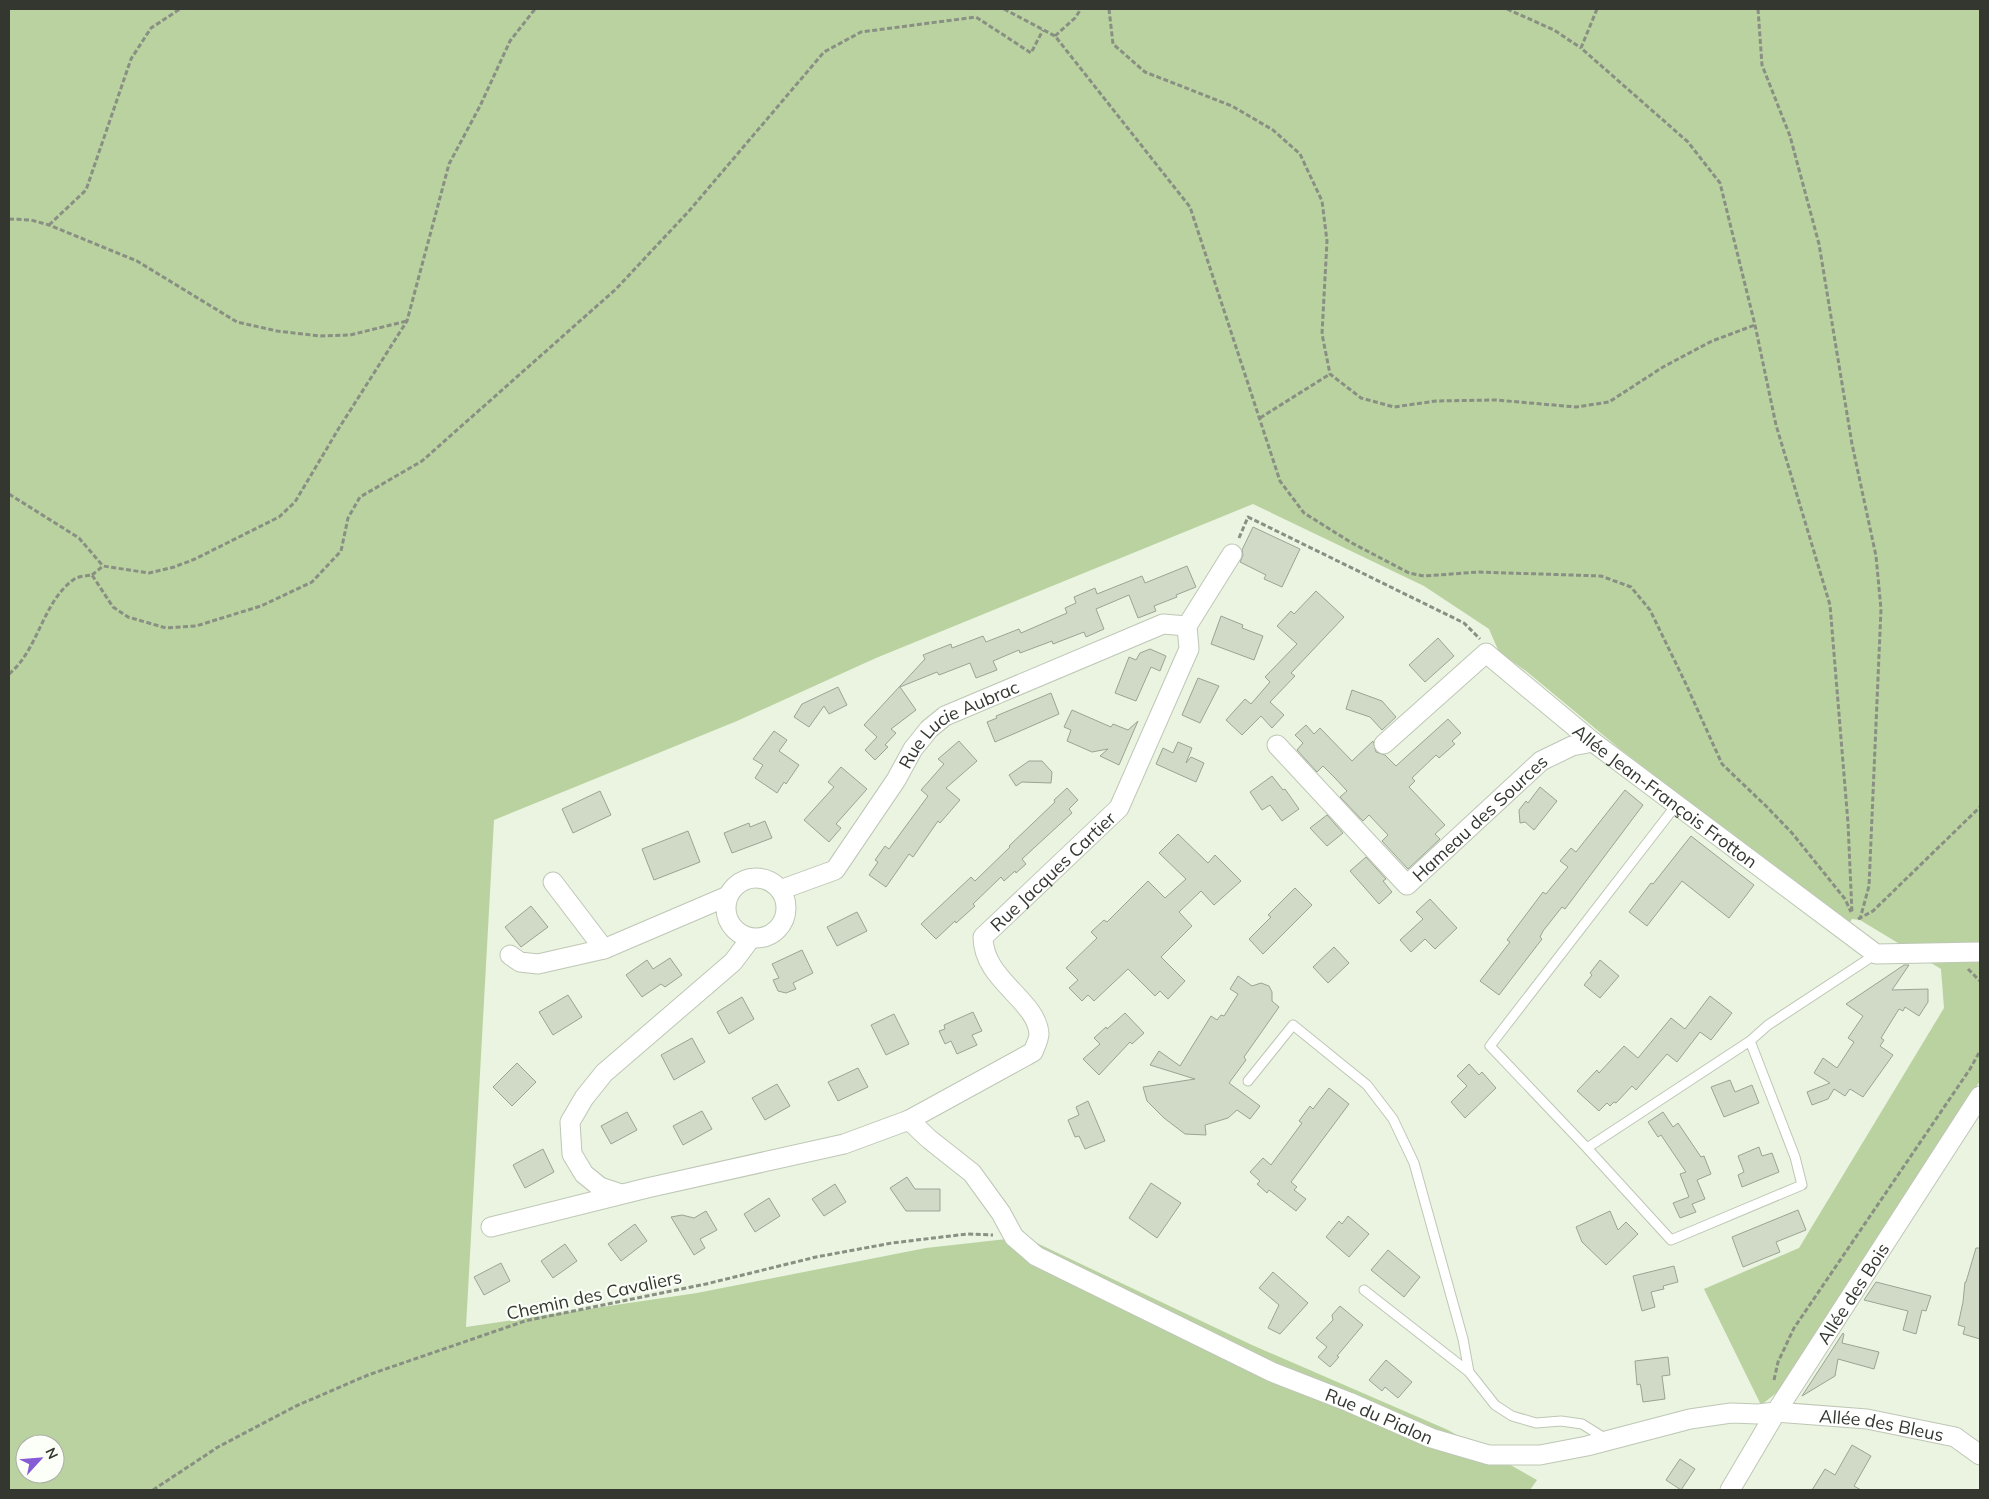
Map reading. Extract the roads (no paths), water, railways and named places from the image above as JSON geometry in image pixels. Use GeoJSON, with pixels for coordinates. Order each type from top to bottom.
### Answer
{"type":"FeatureCollection","features":[{"type":"Feature","properties":{"kind":"street"},"geometry":{"type":"LineString","coordinates":[[1187,626],[1232,554]]}},
{"type":"Feature","properties":{"kind":"street","name":"Rue Lucie Aubrac"},"geometry":{"type":"LineString","coordinates":[[780,890],[835,870],[896,780],[913,749],[929,729],[945,716],[1163,624],[1187,626]]}},
{"type":"Feature","properties":{"kind":"street","name":"Rue Jacques Cartier"},"geometry":{"type":"LineString","coordinates":[[909,1120],[1033,1052],[1039,1035],[1036,1019],[988,963],[983,949],[983,937],[1119,808],[1189,649],[1187,626]]}},
{"type":"Feature","properties":{"kind":"street","name":"Allée Jean-François Frotton"},"geometry":{"type":"LineString","coordinates":[[1384,744],[1486,653],[1593,742],[1870,949]]}},
{"type":"Feature","properties":{"kind":"street","name":"Hameau des Sources"},"geometry":{"type":"LineString","coordinates":[[1277,746],[1407,885],[1541,761],[1572,746],[1593,742]]}},
{"type":"Feature","properties":{"kind":"street"},"geometry":{"type":"LineString","coordinates":[[510,955],[520,962],[538,964],[604,949],[728,896],[740,882],[756,878],[768,881],[780,890],[785,905],[784,918],[779,927],[765,937],[751,938],[739,933],[730,925],[726,915],[728,896]]}},
{"type":"Feature","properties":{"kind":"street"},"geometry":{"type":"LineString","coordinates":[[553,882],[604,949]]}},
{"type":"Feature","properties":{"kind":"street"},"geometry":{"type":"LineString","coordinates":[[621,1194],[600,1187],[584,1174],[572,1154],[570,1122],[584,1098],[604,1073],[732,962],[751,938]]}},
{"type":"Feature","properties":{"kind":"street"},"geometry":{"type":"LineString","coordinates":[[1870,949],[1980,952]]}},
{"type":"Feature","properties":{"kind":"street","name":"Allée des Bois"},"geometry":{"type":"LineString","coordinates":[[1730,1490],[1776,1412],[1980,1096]]}},
{"type":"Feature","properties":{"kind":"street"},"geometry":{"type":"LineString","coordinates":[[491,1227],[621,1194],[844,1144],[909,1120]]}},
{"type":"Feature","properties":{"kind":"street","name":"Rue du Pialon"},"geometry":{"type":"LineString","coordinates":[[909,1120],[929,1140],[972,1173],[1001,1213],[1014,1236],[1036,1256],[1272,1372],[1349,1402],[1431,1438],[1489,1455],[1540,1455],[1609,1440],[1690,1419],[1731,1413],[1758,1414],[1776,1412]]}},
{"type":"Feature","properties":{"kind":"street","name":"Allée des Bleus"},"geometry":{"type":"LineString","coordinates":[[1776,1412],[1877,1421],[1955,1437],[1980,1456]]}},
{"type":"Feature","properties":{"kind":"lane"},"geometry":{"type":"LineString","coordinates":[[1677,804],[1490,1046],[1671,1240],[1802,1185],[1795,1157],[1750,1041]]}},
{"type":"Feature","properties":{"kind":"lane"},"geometry":{"type":"LineString","coordinates":[[1587,1148],[1750,1041],[1768,1025],[1870,949]]}},
{"type":"Feature","properties":{"kind":"lane"},"geometry":{"type":"LineString","coordinates":[[1248,1081],[1293,1025],[1367,1085],[1393,1119],[1414,1163],[1463,1339],[1469,1372]]}},
{"type":"Feature","properties":{"kind":"lane"},"geometry":{"type":"LineString","coordinates":[[1364,1290],[1469,1372],[1496,1405],[1512,1416],[1536,1423],[1561,1421],[1582,1424],[1609,1440]]}}]}
